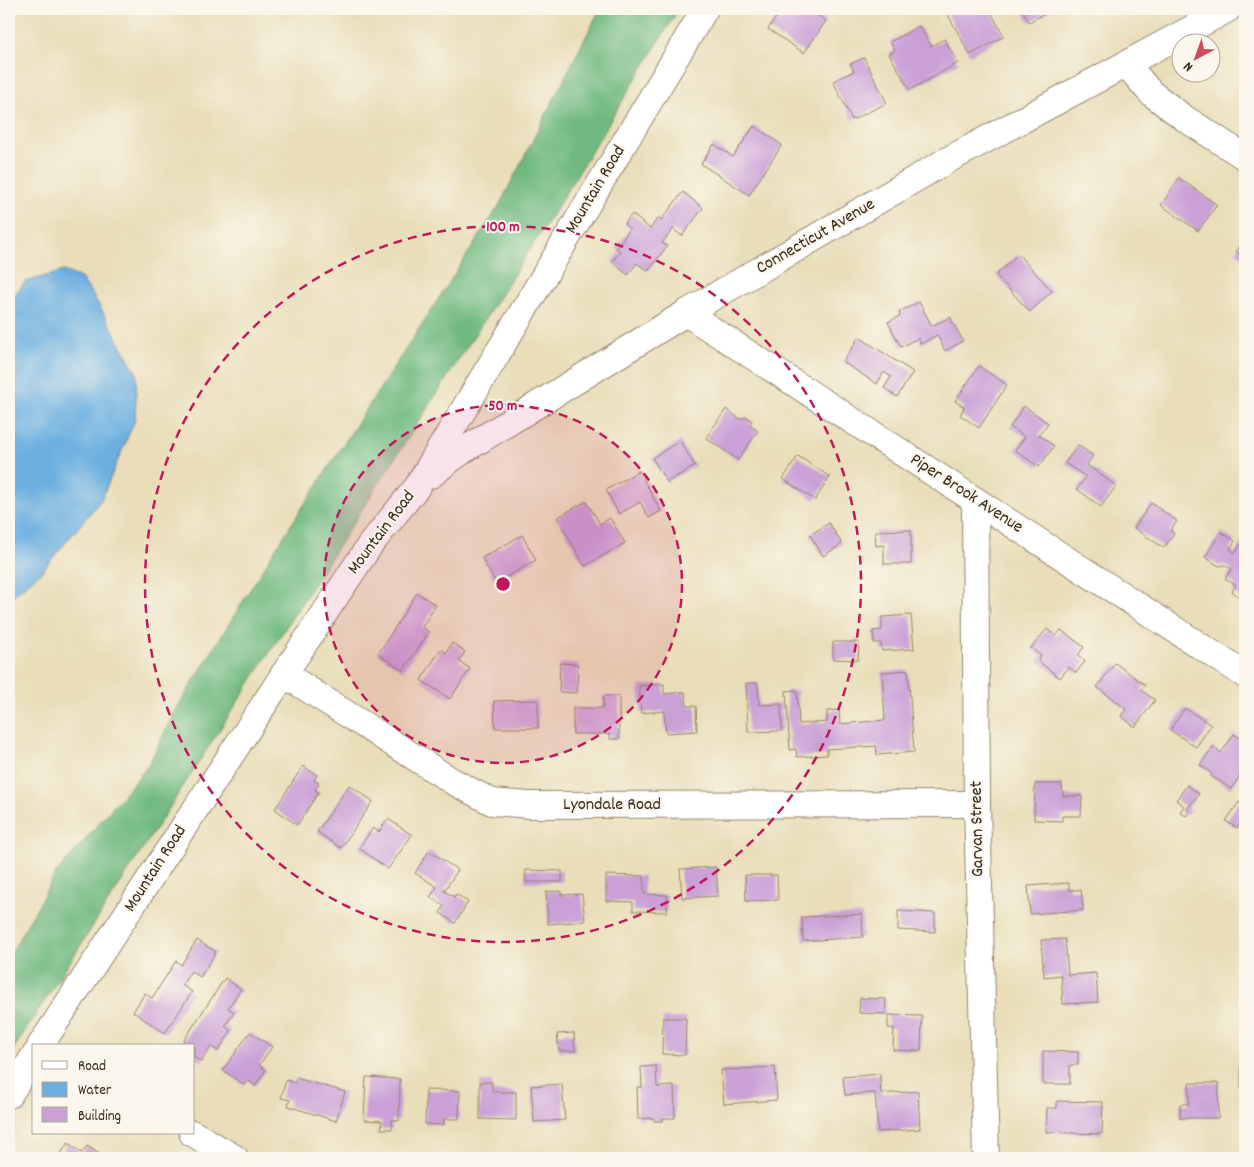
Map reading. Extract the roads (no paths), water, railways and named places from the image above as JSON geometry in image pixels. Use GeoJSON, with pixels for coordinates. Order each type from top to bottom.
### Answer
{"type":"FeatureCollection","features":[{"type":"Feature","properties":{"kind":"street","name":"Mountain Road"},"geometry":{"type":"LineString","coordinates":[[44,1044],[370,545],[417,487],[705,9]]}},
{"type":"Feature","properties":{"kind":"street","name":"Connecticut Avenue"},"geometry":{"type":"LineString","coordinates":[[417,487],[464,450],[686,313],[946,161],[1228,9]]}},
{"type":"Feature","properties":{"kind":"street"},"geometry":{"type":"LineString","coordinates":[[1126,64],[1152,93],[1184,118],[1245,157]]}},
{"type":"Feature","properties":{"kind":"street","name":"Piper Brook Avenue"},"geometry":{"type":"LineString","coordinates":[[686,313],[1245,675]]}},
{"type":"Feature","properties":{"kind":"street","name":"Garvan Street"},"geometry":{"type":"LineString","coordinates":[[975,500],[977,804],[986,1158]]}},
{"type":"Feature","properties":{"kind":"street","name":"Lyondale Road"},"geometry":{"type":"LineString","coordinates":[[284,674],[452,781],[492,802],[529,805],[977,804]]}},
{"type":"Feature","properties":{"kind":"street","name":"Mountain Road"},"geometry":{"type":"LineString","coordinates":[[9,1095],[32,1061]]}},
{"type":"Feature","properties":{"kind":"street"},"geometry":{"type":"LineString","coordinates":[[194,1134],[235,1158]]}},
{"type":"Feature","properties":{"kind":"water"},"geometry":{"type":"Polygon","coordinates":[[[64,271],[81,278],[99,305],[137,374],[135,420],[101,500],[42,571],[9,599],[9,302],[25,282],[64,271]]]}}]}
